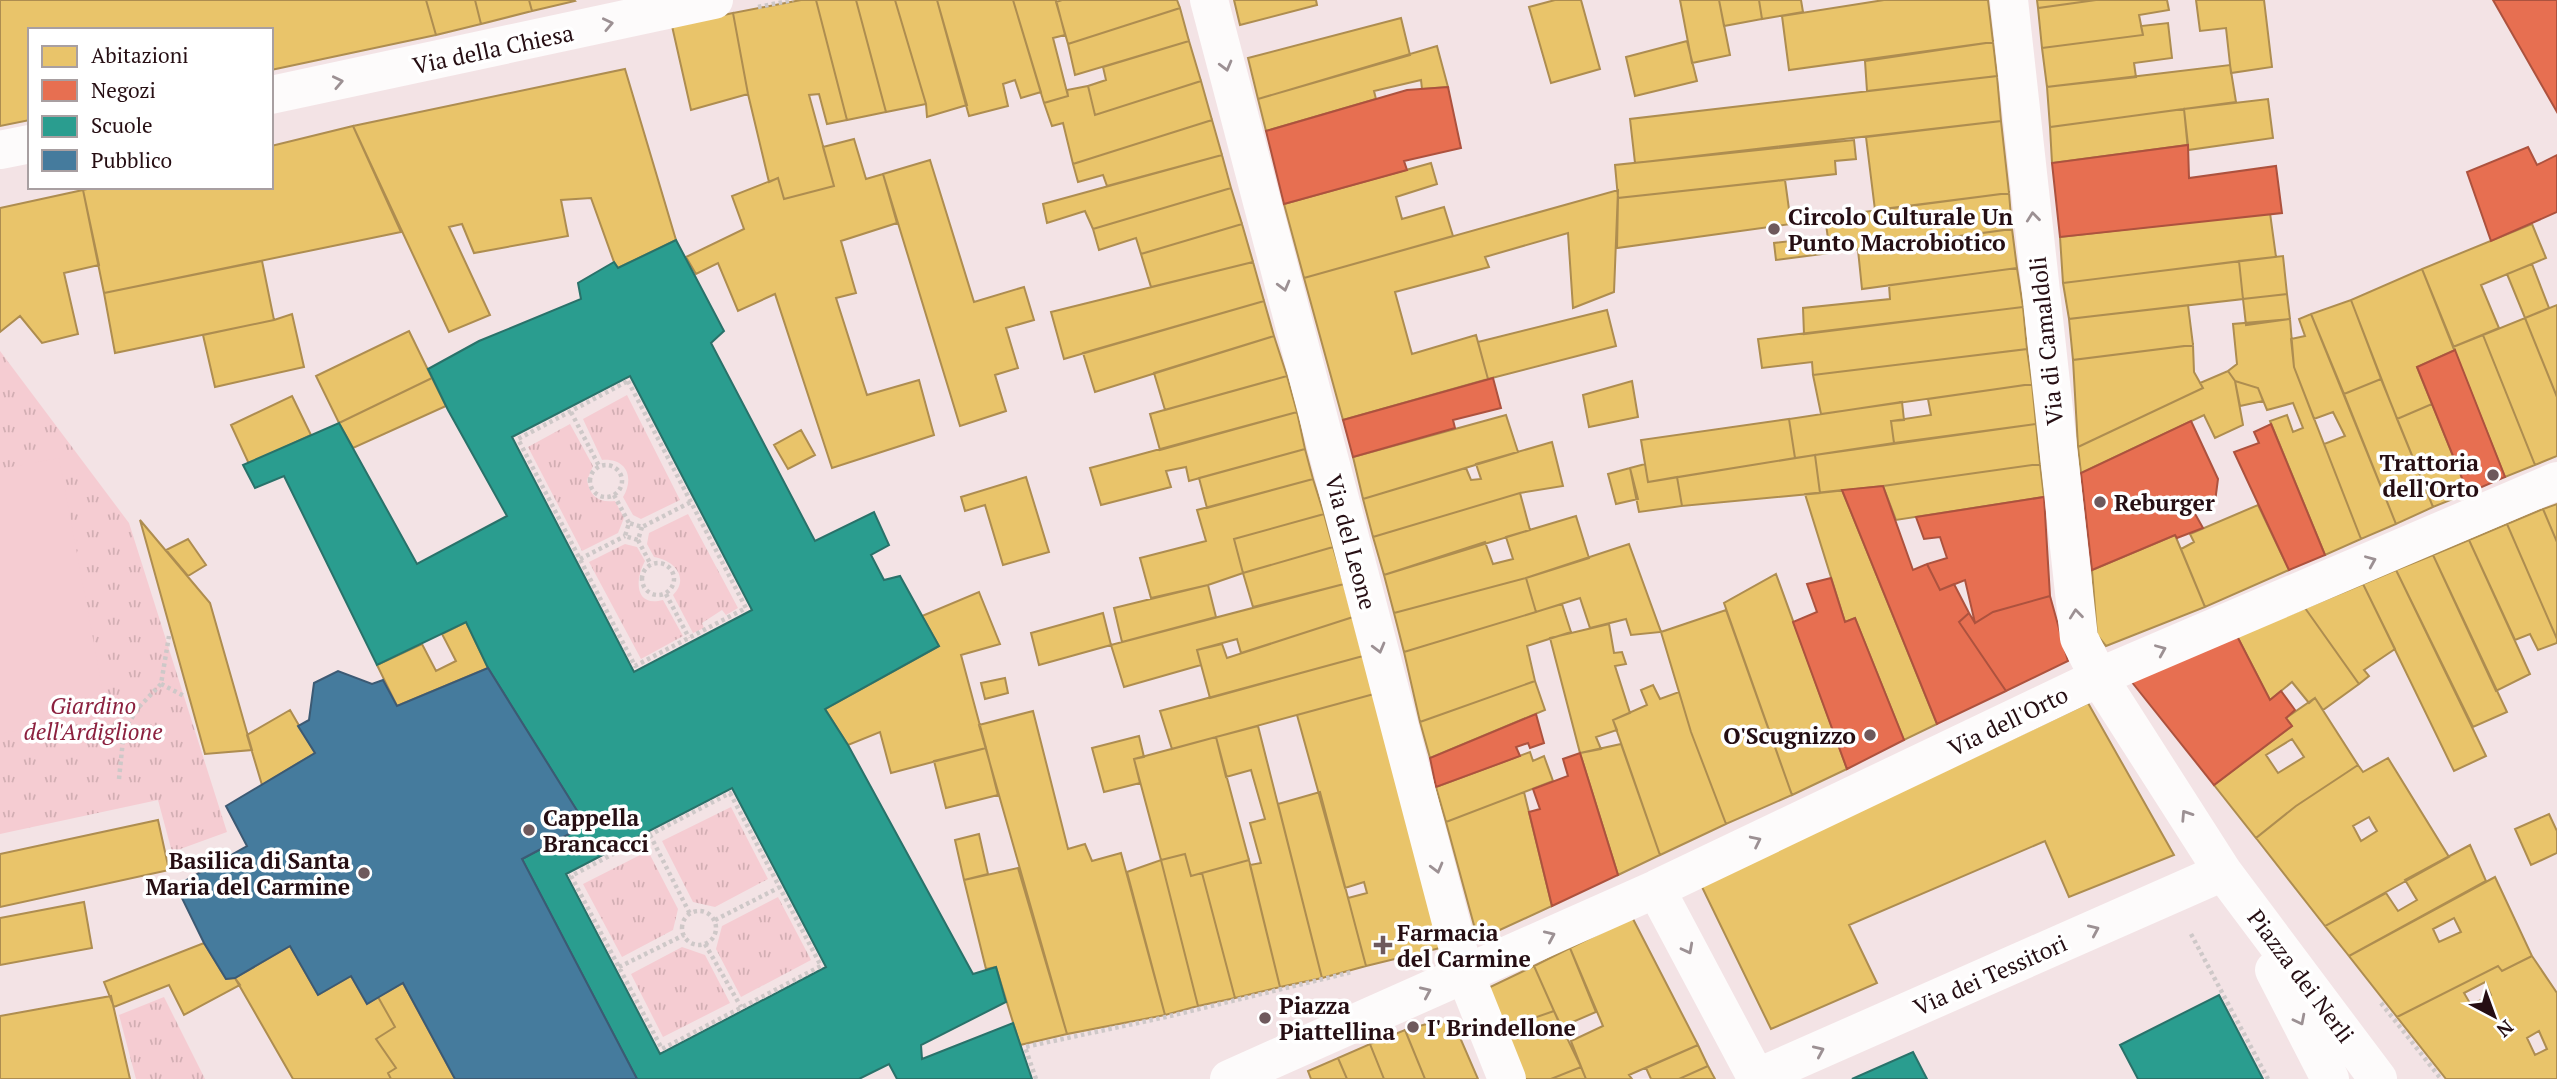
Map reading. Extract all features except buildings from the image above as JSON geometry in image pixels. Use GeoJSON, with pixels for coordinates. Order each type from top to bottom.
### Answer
{"type":"FeatureCollection","features":[{"type":"Feature","properties":{"kind":"street","name":"Via della Chiesa"},"geometry":{"type":"LineString","coordinates":[[273,96],[714,0]]}},
{"type":"Feature","properties":{"kind":"street","name":"Via del Leone"},"geometry":{"type":"LineString","coordinates":[[1209,0],[1465,974],[1507,1079]]}},
{"type":"Feature","properties":{"kind":"street","name":"Via di Camaldoli"},"geometry":{"type":"LineString","coordinates":[[2009,0],[2079,638],[2099,678]]}},
{"type":"Feature","properties":{"kind":"street"},"geometry":{"type":"LineString","coordinates":[[0,150],[28,144]]}},
{"type":"Feature","properties":{"kind":"street","name":"Via dell'Orto"},"geometry":{"type":"LineString","coordinates":[[1465,974],[1656,889],[2099,678],[2557,481]]}},
{"type":"Feature","properties":{"kind":"street","name":"Piazza dei Nerli"},"geometry":{"type":"LineString","coordinates":[[2099,678],[2223,872],[2378,1079]]}},
{"type":"Feature","properties":{"kind":"street","name":"Piazza dei Nerli"},"geometry":{"type":"LineString","coordinates":[[2223,872],[2330,1079]]}},
{"type":"Feature","properties":{"kind":"street","name":"Via dei Tessitori"},"geometry":{"type":"LineString","coordinates":[[1756,1079],[2223,872]]}},
{"type":"Feature","properties":{"kind":"street"},"geometry":{"type":"LineString","coordinates":[[1656,889],[1756,1079]]}},
{"type":"Feature","properties":{"kind":"street"},"geometry":{"type":"LineString","coordinates":[[1229,1079],[1465,974]]}},
{"type":"Feature","properties":{"kind":"path"},"geometry":{"type":"LineString","coordinates":[[628,381],[691,502],[746,608],[635,666],[518,439],[628,381]]}},
{"type":"Feature","properties":{"kind":"path"},"geometry":{"type":"LineString","coordinates":[[571,412],[599,466]]}},
{"type":"Feature","properties":{"kind":"path"},"geometry":{"type":"LineString","coordinates":[[605,464],[615,467],[622,476],[621,486],[614,495],[599,496],[592,488],[590,478],[599,466],[605,464]]}},
{"type":"Feature","properties":{"kind":"path"},"geometry":{"type":"LineString","coordinates":[[614,495],[629,523],[642,527],[691,502]]}},
{"type":"Feature","properties":{"kind":"path"},"geometry":{"type":"LineString","coordinates":[[625,536],[629,523]]}},
{"type":"Feature","properties":{"kind":"path"},"geometry":{"type":"LineString","coordinates":[[642,527],[638,540],[650,565]]}},
{"type":"Feature","properties":{"kind":"path"},"geometry":{"type":"LineString","coordinates":[[580,559],[625,536],[638,540]]}},
{"type":"Feature","properties":{"kind":"path"},"geometry":{"type":"LineString","coordinates":[[660,563],[673,572],[675,582],[666,594],[655,596],[643,585],[643,573],[650,565],[660,563]]}},
{"type":"Feature","properties":{"kind":"path"},"geometry":{"type":"LineString","coordinates":[[666,594],[689,638]]}},
{"type":"Feature","properties":{"kind":"path"},"geometry":{"type":"LineString","coordinates":[[119,779],[124,730],[139,707],[161,684],[169,636]]}},
{"type":"Feature","properties":{"kind":"path"},"geometry":{"type":"LineString","coordinates":[[161,684],[184,696]]}},
{"type":"Feature","properties":{"kind":"path"},"geometry":{"type":"LineString","coordinates":[[730,793],[821,966],[662,1049],[571,876],[650,835],[730,793]]}},
{"type":"Feature","properties":{"kind":"path"},"geometry":{"type":"LineString","coordinates":[[650,835],[690,914]]}},
{"type":"Feature","properties":{"kind":"path"},"geometry":{"type":"LineString","coordinates":[[715,920],[779,887]]}},
{"type":"Feature","properties":{"kind":"path"},"geometry":{"type":"LineString","coordinates":[[706,912],[715,920],[716,932],[705,944],[690,942],[684,935],[682,926],[690,914],[706,912]]}},
{"type":"Feature","properties":{"kind":"path"},"geometry":{"type":"LineString","coordinates":[[2186,925],[2267,1079]]}},
{"type":"Feature","properties":{"kind":"path"},"geometry":{"type":"LineString","coordinates":[[619,967],[684,935]]}},
{"type":"Feature","properties":{"kind":"path"},"geometry":{"type":"LineString","coordinates":[[705,944],[741,1007]]}},
{"type":"Feature","properties":{"kind":"path"},"geometry":{"type":"LineString","coordinates":[[1036,1079],[1025,1046],[1166,1017],[1365,969]]}},
{"type":"Feature","properties":{"kind":"green space","name":"Giardino dell'Ardiglione"},"geometry":{"type":"Polygon","coordinates":[[[0,351],[129,523],[227,832],[172,852],[158,800],[0,834],[0,351]]]}},
{"type":"Feature","properties":{"kind":"green space"},"geometry":{"type":"Polygon","coordinates":[[[627,395],[680,500],[641,519],[633,515],[623,497],[628,482],[626,470],[617,462],[602,460],[583,419],[627,395]]]}},
{"type":"Feature","properties":{"kind":"green space"},"geometry":{"type":"Polygon","coordinates":[[[570,424],[593,466],[587,480],[590,490],[599,499],[615,501],[624,518],[618,533],[582,551],[528,447],[570,424]]]}},
{"type":"Feature","properties":{"kind":"green space"},"geometry":{"type":"Polygon","coordinates":[[[59,458],[107,713],[0,734],[0,469],[59,458]]]}},
{"type":"Feature","properties":{"kind":"green space"},"geometry":{"type":"Polygon","coordinates":[[[688,514],[738,608],[726,615],[722,610],[702,623],[704,628],[693,633],[673,595],[678,589],[680,576],[668,562],[654,557],[647,544],[649,533],[688,514]]]}},
{"type":"Feature","properties":{"kind":"green space"},"geometry":{"type":"Polygon","coordinates":[[[625,544],[637,547],[645,561],[639,583],[642,596],[647,600],[663,600],[683,636],[641,659],[589,562],[625,544]]]}},
{"type":"Feature","properties":{"kind":"green space"},"geometry":{"type":"Polygon","coordinates":[[[731,807],[768,879],[715,907],[693,902],[662,841],[731,807]]]}},
{"type":"Feature","properties":{"kind":"green space"},"geometry":{"type":"Polygon","coordinates":[[[648,851],[678,909],[673,930],[622,957],[583,884],[648,851]]]}},
{"type":"Feature","properties":{"kind":"green space"},"geometry":{"type":"Polygon","coordinates":[[[778,897],[811,960],[741,997],[716,949],[722,926],[778,897]]]}},
{"type":"Feature","properties":{"kind":"green space"},"geometry":{"type":"Polygon","coordinates":[[[682,947],[705,955],[730,1003],[663,1037],[631,974],[682,947]]]}},
{"type":"Feature","properties":{"kind":"green space"},"geometry":{"type":"Polygon","coordinates":[[[164,997],[205,1079],[136,1079],[119,1015],[164,997]]]}},
{"type":"Feature","properties":{"kind":"place","name":"Circolo Culturale Un Punto Macrobiotico"},"geometry":{"type":"Point","coordinates":[1774,229]}},
{"type":"Feature","properties":{"kind":"place","name":"Trattoria dell'Orto"},"geometry":{"type":"Point","coordinates":[2493,475]}},
{"type":"Feature","properties":{"kind":"place","name":"Reburger"},"geometry":{"type":"Point","coordinates":[2100,502]}},
{"type":"Feature","properties":{"kind":"place","name":"O'Scugnizzo"},"geometry":{"type":"Point","coordinates":[1870,735]}},
{"type":"Feature","properties":{"kind":"place","name":"Cappella Brancacci"},"geometry":{"type":"Point","coordinates":[529,830]}},
{"type":"Feature","properties":{"kind":"place","name":"Basilica di Santa Maria del Carmine"},"geometry":{"type":"Point","coordinates":[364,873]}},
{"type":"Feature","properties":{"kind":"place","name":"Farmacia del Carmine"},"geometry":{"type":"Point","coordinates":[1383,945]}},
{"type":"Feature","properties":{"kind":"place","name":"Piazza Piattellina"},"geometry":{"type":"Point","coordinates":[1265,1018]}},
{"type":"Feature","properties":{"kind":"place","name":"I' Brindellone"},"geometry":{"type":"Point","coordinates":[1413,1027]}}]}
